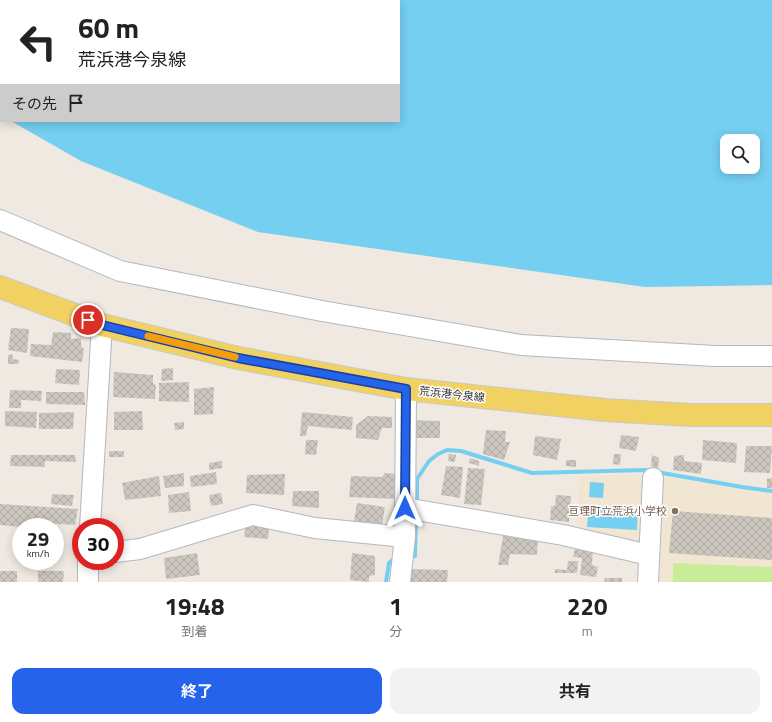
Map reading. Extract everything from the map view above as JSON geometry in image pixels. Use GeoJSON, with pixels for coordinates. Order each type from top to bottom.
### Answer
{"type":"FeatureCollection","features":[{"type":"Feature","properties":{"kind":"main road","name":"荒浜港今泉線"},"geometry":{"type":"LineString","coordinates":[[0,287],[102,325],[238,358],[406,389],[605,410],[691,415],[772,415]]}},
{"type":"Feature","properties":{"kind":"street"},"geometry":{"type":"LineString","coordinates":[[0,220],[120,271],[322,311],[521,345],[715,356],[772,356]]}},
{"type":"Feature","properties":{"kind":"street"},"geometry":{"type":"LineString","coordinates":[[91,518],[102,325]]}},
{"type":"Feature","properties":{"kind":"street"},"geometry":{"type":"LineString","coordinates":[[400,582],[405,537],[412,509],[406,389]]}},
{"type":"Feature","properties":{"kind":"street"},"geometry":{"type":"LineString","coordinates":[[648,582],[653,478]]}},
{"type":"Feature","properties":{"kind":"street"},"geometry":{"type":"LineString","coordinates":[[412,509],[563,535],[649,555]]}},
{"type":"Feature","properties":{"kind":"street"},"geometry":{"type":"LineString","coordinates":[[124,551],[140,549],[253,515],[315,528],[405,537]]}},
{"type":"Feature","properties":{"kind":"street"},"geometry":{"type":"LineString","coordinates":[[88,570],[88,582]]}},
{"type":"Feature","properties":{"kind":"shaded area","name":"亘理町立荒浜小学校"},"geometry":{"type":"Polygon","coordinates":[[[646,475],[772,492],[772,582],[646,582],[644,547],[577,530],[579,476],[646,475]]]}},
{"type":"Feature","properties":{"kind":"green space"},"geometry":{"type":"Polygon","coordinates":[[[673,563],[772,567],[772,582],[673,582],[673,563]]]}},
{"type":"Feature","properties":{"kind":"water"},"geometry":{"type":"Polygon","coordinates":[[[400,0],[772,0],[772,285],[645,287],[258,232],[81,161],[13,122],[400,122],[400,0]]]}},
{"type":"Feature","properties":{"kind":"water"},"geometry":{"type":"Polygon","coordinates":[[[590,482],[604,483],[603,498],[589,497],[590,482]]]}},
{"type":"Feature","properties":{"kind":"water"},"geometry":{"type":"Polygon","coordinates":[[[589,506],[638,509],[637,530],[587,527],[589,506]]]}},
{"type":"Feature","properties":{"kind":"building"},"geometry":{"type":"Polygon","coordinates":[[[11,328],[29,329],[27,353],[8,350],[11,328]]]}},
{"type":"Feature","properties":{"kind":"building"},"geometry":{"type":"Polygon","coordinates":[[[53,332],[71,333],[71,339],[81,338],[81,346],[84,349],[82,362],[30,356],[31,344],[51,345],[53,332]]]}},
{"type":"Feature","properties":{"kind":"building"},"geometry":{"type":"Polygon","coordinates":[[[12,354],[13,359],[19,360],[18,364],[8,364],[8,355],[12,354]]]}},
{"type":"Feature","properties":{"kind":"building"},"geometry":{"type":"Polygon","coordinates":[[[173,368],[173,380],[161,381],[162,369],[173,368]]]}},
{"type":"Feature","properties":{"kind":"building"},"geometry":{"type":"Polygon","coordinates":[[[56,369],[80,370],[79,385],[55,383],[56,369]]]}},
{"type":"Feature","properties":{"kind":"building"},"geometry":{"type":"Polygon","coordinates":[[[114,372],[153,375],[153,384],[156,385],[155,399],[113,397],[114,372]]]}},
{"type":"Feature","properties":{"kind":"building"},"geometry":{"type":"Polygon","coordinates":[[[189,382],[189,402],[159,401],[159,383],[189,382]]]}},
{"type":"Feature","properties":{"kind":"building"},"geometry":{"type":"Polygon","coordinates":[[[214,387],[213,414],[194,415],[194,389],[214,387]]]}},
{"type":"Feature","properties":{"kind":"building"},"geometry":{"type":"Polygon","coordinates":[[[10,390],[42,391],[41,401],[21,400],[21,408],[9,408],[10,390]]]}},
{"type":"Feature","properties":{"kind":"building"},"geometry":{"type":"Polygon","coordinates":[[[46,392],[84,392],[85,405],[46,404],[46,392]]]}},
{"type":"Feature","properties":{"kind":"building"},"geometry":{"type":"Polygon","coordinates":[[[5,411],[37,412],[36,428],[5,426],[5,411]]]}},
{"type":"Feature","properties":{"kind":"building"},"geometry":{"type":"Polygon","coordinates":[[[142,411],[143,430],[114,430],[114,412],[142,411]]]}},
{"type":"Feature","properties":{"kind":"building"},"geometry":{"type":"Polygon","coordinates":[[[74,412],[73,429],[39,429],[39,413],[74,412]]]}},
{"type":"Feature","properties":{"kind":"building"},"geometry":{"type":"Polygon","coordinates":[[[302,412],[353,417],[352,430],[308,426],[306,436],[300,436],[302,412]]]}},
{"type":"Feature","properties":{"kind":"building"},"geometry":{"type":"Polygon","coordinates":[[[368,416],[392,417],[392,428],[382,428],[378,440],[356,438],[356,425],[368,416]]]}},
{"type":"Feature","properties":{"kind":"building"},"geometry":{"type":"Polygon","coordinates":[[[408,420],[440,421],[440,438],[408,438],[408,420]]]}},
{"type":"Feature","properties":{"kind":"building"},"geometry":{"type":"Polygon","coordinates":[[[184,422],[184,429],[175,430],[174,423],[184,422]]]}},
{"type":"Feature","properties":{"kind":"building"},"geometry":{"type":"Polygon","coordinates":[[[486,430],[506,431],[505,442],[510,442],[504,460],[483,454],[486,430]]]}},
{"type":"Feature","properties":{"kind":"building"},"geometry":{"type":"Polygon","coordinates":[[[621,435],[639,437],[636,451],[619,448],[621,435]]]}},
{"type":"Feature","properties":{"kind":"building"},"geometry":{"type":"Polygon","coordinates":[[[535,436],[561,439],[557,460],[533,455],[535,436]]]}},
{"type":"Feature","properties":{"kind":"building"},"geometry":{"type":"Polygon","coordinates":[[[306,440],[318,440],[316,455],[305,454],[306,440]]]}},
{"type":"Feature","properties":{"kind":"building"},"geometry":{"type":"Polygon","coordinates":[[[703,440],[737,443],[736,463],[702,460],[703,440]]]}},
{"type":"Feature","properties":{"kind":"building"},"geometry":{"type":"Polygon","coordinates":[[[746,446],[772,446],[770,473],[744,472],[746,446]]]}},
{"type":"Feature","properties":{"kind":"building"},"geometry":{"type":"Polygon","coordinates":[[[109,451],[124,451],[124,457],[109,457],[109,451]]]}},
{"type":"Feature","properties":{"kind":"building"},"geometry":{"type":"Polygon","coordinates":[[[449,454],[456,455],[455,462],[448,461],[449,454]]]}},
{"type":"Feature","properties":{"kind":"building"},"geometry":{"type":"Polygon","coordinates":[[[614,454],[621,454],[620,465],[613,464],[614,454]]]}},
{"type":"Feature","properties":{"kind":"building"},"geometry":{"type":"Polygon","coordinates":[[[11,455],[75,455],[76,462],[45,461],[45,467],[10,466],[11,455]]]}},
{"type":"Feature","properties":{"kind":"building"},"geometry":{"type":"Polygon","coordinates":[[[652,455],[659,458],[658,468],[651,466],[652,455]]]}},
{"type":"Feature","properties":{"kind":"building"},"geometry":{"type":"Polygon","coordinates":[[[684,455],[684,461],[702,463],[701,474],[673,470],[674,456],[684,455]]]}},
{"type":"Feature","properties":{"kind":"building"},"geometry":{"type":"Polygon","coordinates":[[[470,458],[479,461],[479,466],[469,463],[470,458]]]}},
{"type":"Feature","properties":{"kind":"building"},"geometry":{"type":"Polygon","coordinates":[[[566,460],[576,460],[576,467],[566,466],[566,460]]]}},
{"type":"Feature","properties":{"kind":"building"},"geometry":{"type":"Polygon","coordinates":[[[222,461],[222,468],[209,470],[209,463],[222,461]]]}},
{"type":"Feature","properties":{"kind":"building"},"geometry":{"type":"Polygon","coordinates":[[[446,466],[463,467],[460,498],[441,495],[446,466]]]}},
{"type":"Feature","properties":{"kind":"building"},"geometry":{"type":"Polygon","coordinates":[[[468,468],[485,469],[481,505],[464,504],[468,468]]]}},
{"type":"Feature","properties":{"kind":"building"},"geometry":{"type":"Polygon","coordinates":[[[216,472],[217,484],[191,487],[190,476],[216,472]]]}},
{"type":"Feature","properties":{"kind":"building"},"geometry":{"type":"Polygon","coordinates":[[[184,473],[184,486],[165,488],[163,476],[184,473]]]}},
{"type":"Feature","properties":{"kind":"building"},"geometry":{"type":"Polygon","coordinates":[[[385,473],[396,474],[396,499],[349,497],[351,476],[382,477],[385,473]]]}},
{"type":"Feature","properties":{"kind":"building"},"geometry":{"type":"Polygon","coordinates":[[[285,474],[284,495],[246,493],[247,475],[285,474]]]}},
{"type":"Feature","properties":{"kind":"building"},"geometry":{"type":"Polygon","coordinates":[[[159,476],[161,496],[125,500],[122,483],[159,476]]]}},
{"type":"Feature","properties":{"kind":"building"},"geometry":{"type":"Polygon","coordinates":[[[772,478],[772,488],[767,488],[767,479],[772,478]]]}},
{"type":"Feature","properties":{"kind":"building"},"geometry":{"type":"Polygon","coordinates":[[[293,491],[319,491],[319,508],[292,506],[293,491]]]}},
{"type":"Feature","properties":{"kind":"building"},"geometry":{"type":"Polygon","coordinates":[[[189,492],[191,511],[169,513],[168,495],[189,492]]]}},
{"type":"Feature","properties":{"kind":"building"},"geometry":{"type":"Polygon","coordinates":[[[221,493],[223,504],[211,506],[209,495],[221,493]]]}},
{"type":"Feature","properties":{"kind":"building"},"geometry":{"type":"Polygon","coordinates":[[[52,494],[74,495],[72,506],[51,504],[52,494]]]}},
{"type":"Feature","properties":{"kind":"building"},"geometry":{"type":"Polygon","coordinates":[[[556,495],[571,496],[569,522],[550,520],[551,506],[555,506],[556,495]]]}},
{"type":"Feature","properties":{"kind":"building"},"geometry":{"type":"Polygon","coordinates":[[[357,503],[385,507],[382,525],[354,521],[357,503]]]}},
{"type":"Feature","properties":{"kind":"building"},"geometry":{"type":"Polygon","coordinates":[[[0,504],[78,509],[76,518],[72,518],[72,525],[64,524],[64,518],[12,518],[12,526],[0,525],[0,504]]]}},
{"type":"Feature","properties":{"kind":"building"},"geometry":{"type":"Polygon","coordinates":[[[673,511],[772,518],[772,560],[669,553],[673,511]]]}},
{"type":"Feature","properties":{"kind":"building"},"geometry":{"type":"Polygon","coordinates":[[[246,524],[269,527],[268,539],[244,537],[246,524]]]}},
{"type":"Feature","properties":{"kind":"building"},"geometry":{"type":"Polygon","coordinates":[[[504,531],[538,536],[537,555],[510,554],[508,565],[498,565],[504,531]]]}},
{"type":"Feature","properties":{"kind":"building"},"geometry":{"type":"Polygon","coordinates":[[[576,545],[593,546],[592,565],[598,567],[596,577],[580,575],[582,558],[573,557],[576,545]]]}},
{"type":"Feature","properties":{"kind":"building"},"geometry":{"type":"Polygon","coordinates":[[[197,553],[200,575],[166,579],[164,558],[197,553]]]}},
{"type":"Feature","properties":{"kind":"building"},"geometry":{"type":"Polygon","coordinates":[[[352,553],[375,556],[375,575],[369,576],[369,582],[350,580],[352,553]]]}},
{"type":"Feature","properties":{"kind":"building"},"geometry":{"type":"Polygon","coordinates":[[[568,561],[578,561],[577,573],[555,573],[555,569],[567,570],[568,561]]]}},
{"type":"Feature","properties":{"kind":"building"},"geometry":{"type":"Polygon","coordinates":[[[408,569],[448,570],[447,582],[407,582],[408,569]]]}},
{"type":"Feature","properties":{"kind":"building"},"geometry":{"type":"Polygon","coordinates":[[[0,571],[17,571],[17,582],[0,582],[0,571]]]}},
{"type":"Feature","properties":{"kind":"building"},"geometry":{"type":"Polygon","coordinates":[[[38,571],[64,571],[63,582],[38,582],[38,571]]]}},
{"type":"Feature","properties":{"kind":"building"},"geometry":{"type":"Polygon","coordinates":[[[605,578],[622,578],[622,582],[604,582],[605,578]]]}},
{"type":"Feature","properties":{"kind":"waterway"},"geometry":{"type":"LineString","coordinates":[[417,505],[417,479],[429,461],[438,454],[447,450],[461,451],[532,473],[645,470],[772,491]]}},
{"type":"Feature","properties":{"kind":"waterway"},"geometry":{"type":"LineString","coordinates":[[410,557],[415,556],[416,516]]}},
{"type":"Feature","properties":{"kind":"waterway"},"geometry":{"type":"LineString","coordinates":[[386,582],[389,563],[395,558]]}},
{"type":"Feature","properties":{"kind":"slow traffic"},"geometry":{"type":"LineString","coordinates":[[148,336],[235,357]]}},
{"type":"Feature","properties":{"kind":"place","name":"亘理町立荒浜小学校"},"geometry":{"type":"Point","coordinates":[675,511]}},
{"type":"Feature","properties":{"kind":"route"},"geometry":{"type":"LineString","coordinates":[[88,320],[102,325],[238,358],[406,389],[405,508]]}}]}
